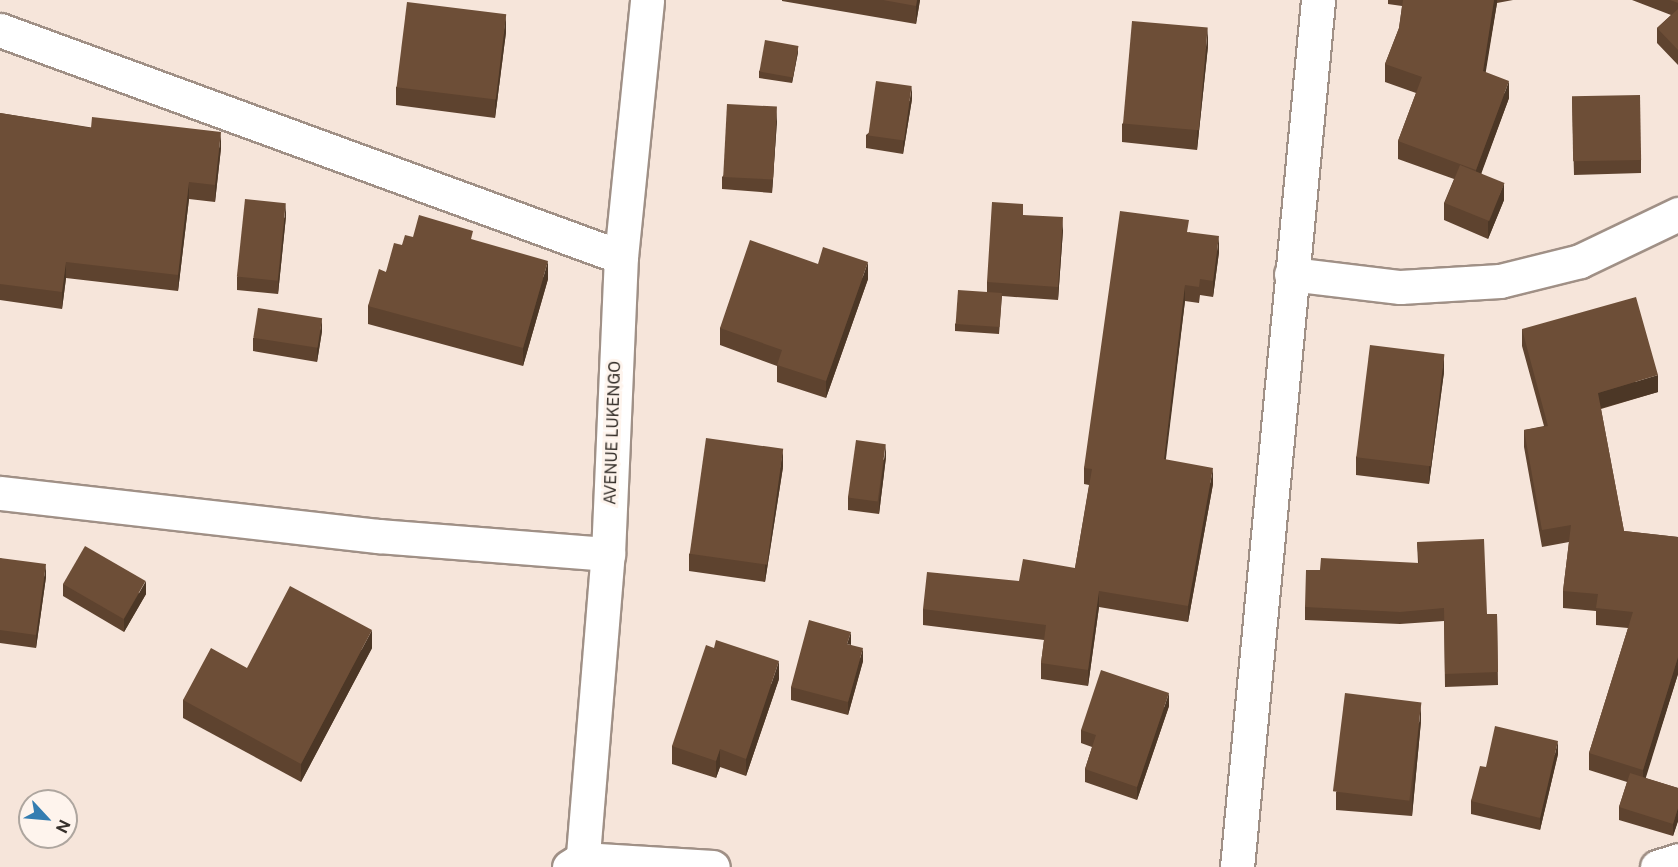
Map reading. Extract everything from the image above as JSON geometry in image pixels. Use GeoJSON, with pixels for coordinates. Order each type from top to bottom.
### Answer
{"type":"FeatureCollection","features":[{"type":"Feature","properties":{"kind":"street","name":"AVENUE LUKENGO"},"geometry":{"type":"LineString","coordinates":[[578,864],[608,554],[621,257],[647,0]]}},
{"type":"Feature","properties":{"kind":"street"},"geometry":{"type":"LineString","coordinates":[[1237,867],[1318,0]]}},
{"type":"Feature","properties":{"kind":"street"},"geometry":{"type":"LineString","coordinates":[[0,30],[621,257]]}},
{"type":"Feature","properties":{"kind":"street"},"geometry":{"type":"LineString","coordinates":[[1291,274],[1400,287],[1500,281],[1580,261],[1678,214]]}},
{"type":"Feature","properties":{"kind":"street"},"geometry":{"type":"LineString","coordinates":[[0,493],[379,536],[608,554]]}},
{"type":"Feature","properties":{"kind":"street"},"geometry":{"type":"LineString","coordinates":[[1657,867],[1678,861]]}},
{"type":"Feature","properties":{"kind":"street"},"geometry":{"type":"LineString","coordinates":[[578,864],[713,867]]}},
{"type":"Feature","properties":{"kind":"building"},"geometry":{"type":"Polygon","coordinates":[[[883,0],[917,0],[916,6],[883,0]]]}},
{"type":"Feature","properties":{"kind":"building"},"geometry":{"type":"Polygon","coordinates":[[[1403,0],[1494,0],[1483,71],[1509,81],[1476,170],[1398,141],[1422,77],[1385,64],[1399,28],[1403,0]]]}},
{"type":"Feature","properties":{"kind":"building"},"geometry":{"type":"Polygon","coordinates":[[[407,2],[506,14],[496,100],[397,87],[407,2]]]}},
{"type":"Feature","properties":{"kind":"building"},"geometry":{"type":"Polygon","coordinates":[[[1678,9],[1678,50],[1657,28],[1678,9]]]}},
{"type":"Feature","properties":{"kind":"building"},"geometry":{"type":"Polygon","coordinates":[[[1132,21],[1208,28],[1199,130],[1123,124],[1132,21]]]}},
{"type":"Feature","properties":{"kind":"building"},"geometry":{"type":"Polygon","coordinates":[[[765,40],[798,46],[793,77],[759,72],[765,40]]]}},
{"type":"Feature","properties":{"kind":"building"},"geometry":{"type":"Polygon","coordinates":[[[876,81],[912,86],[904,140],[868,135],[876,81]]]}},
{"type":"Feature","properties":{"kind":"building"},"geometry":{"type":"Polygon","coordinates":[[[1640,95],[1641,160],[1573,161],[1572,96],[1640,95]]]}},
{"type":"Feature","properties":{"kind":"building"},"geometry":{"type":"Polygon","coordinates":[[[727,104],[777,107],[773,180],[723,177],[727,104]]]}},
{"type":"Feature","properties":{"kind":"building"},"geometry":{"type":"Polygon","coordinates":[[[0,113],[91,128],[92,117],[221,132],[215,185],[189,182],[178,275],[66,262],[62,292],[0,284],[0,113]]]}},
{"type":"Feature","properties":{"kind":"building"},"geometry":{"type":"Polygon","coordinates":[[[1460,165],[1505,183],[1489,221],[1445,203],[1460,165]]]}},
{"type":"Feature","properties":{"kind":"building"},"geometry":{"type":"Polygon","coordinates":[[[245,199],[286,203],[278,281],[237,277],[245,199]]]}},
{"type":"Feature","properties":{"kind":"building"},"geometry":{"type":"Polygon","coordinates":[[[992,202],[1023,204],[1023,215],[1063,217],[1058,287],[987,282],[992,202]]]}},
{"type":"Feature","properties":{"kind":"building"},"geometry":{"type":"Polygon","coordinates":[[[1120,211],[1189,220],[1187,232],[1219,236],[1213,281],[1200,279],[1199,287],[1185,285],[1164,459],[1213,468],[1188,606],[1099,591],[1088,670],[1041,663],[1046,625],[923,609],[927,572],[1019,581],[1023,559],[1075,568],[1092,469],[1084,468],[1120,211]]]}},
{"type":"Feature","properties":{"kind":"building"},"geometry":{"type":"Polygon","coordinates":[[[419,215],[473,231],[471,239],[548,261],[523,348],[368,306],[379,269],[386,272],[394,243],[402,245],[405,235],[413,237],[419,215]]]}},
{"type":"Feature","properties":{"kind":"building"},"geometry":{"type":"Polygon","coordinates":[[[750,240],[818,264],[823,247],[868,262],[826,381],[777,365],[782,350],[720,328],[750,240]]]}},
{"type":"Feature","properties":{"kind":"building"},"geometry":{"type":"Polygon","coordinates":[[[958,290],[1002,293],[1000,327],[956,324],[958,290]]]}},
{"type":"Feature","properties":{"kind":"building"},"geometry":{"type":"Polygon","coordinates":[[[1636,297],[1658,375],[1598,393],[1624,531],[1678,537],[1678,657],[1643,770],[1589,753],[1633,612],[1596,608],[1598,594],[1563,591],[1571,525],[1542,530],[1524,430],[1548,426],[1522,329],[1636,297]]]}},
{"type":"Feature","properties":{"kind":"building"},"geometry":{"type":"Polygon","coordinates":[[[258,308],[322,318],[318,348],[253,338],[258,308]]]}},
{"type":"Feature","properties":{"kind":"building"},"geometry":{"type":"Polygon","coordinates":[[[1370,345],[1444,354],[1431,466],[1356,457],[1370,345]]]}},
{"type":"Feature","properties":{"kind":"building"},"geometry":{"type":"Polygon","coordinates":[[[706,438],[783,449],[767,565],[690,554],[706,438]]]}},
{"type":"Feature","properties":{"kind":"building"},"geometry":{"type":"Polygon","coordinates":[[[856,440],[886,444],[878,502],[848,497],[856,440]]]}},
{"type":"Feature","properties":{"kind":"building"},"geometry":{"type":"Polygon","coordinates":[[[1484,539],[1487,614],[1497,614],[1498,672],[1445,674],[1444,608],[1400,612],[1305,607],[1306,570],[1320,570],[1321,558],[1419,563],[1417,542],[1484,539]]]}},
{"type":"Feature","properties":{"kind":"building"},"geometry":{"type":"Polygon","coordinates":[[[85,546],[146,581],[124,619],[63,584],[85,546]]]}},
{"type":"Feature","properties":{"kind":"building"},"geometry":{"type":"Polygon","coordinates":[[[0,558],[46,564],[36,635],[0,630],[0,558]]]}},
{"type":"Feature","properties":{"kind":"building"},"geometry":{"type":"Polygon","coordinates":[[[290,586],[372,630],[301,764],[183,700],[211,648],[247,668],[290,586]]]}},
{"type":"Feature","properties":{"kind":"building"},"geometry":{"type":"Polygon","coordinates":[[[809,620],[851,632],[847,644],[863,648],[848,702],[791,687],[809,620]]]}},
{"type":"Feature","properties":{"kind":"building"},"geometry":{"type":"Polygon","coordinates":[[[716,640],[779,661],[746,759],[720,749],[716,761],[672,746],[706,645],[714,648],[716,640]]]}},
{"type":"Feature","properties":{"kind":"building"},"geometry":{"type":"Polygon","coordinates":[[[1101,670],[1169,693],[1137,787],[1085,769],[1096,735],[1081,730],[1101,670]]]}},
{"type":"Feature","properties":{"kind":"building"},"geometry":{"type":"Polygon","coordinates":[[[1345,693],[1421,702],[1409,801],[1333,791],[1345,693]]]}},
{"type":"Feature","properties":{"kind":"building"},"geometry":{"type":"Polygon","coordinates":[[[1495,726],[1558,741],[1540,818],[1471,801],[1480,766],[1486,767],[1495,726]]]}},
{"type":"Feature","properties":{"kind":"building"},"geometry":{"type":"Polygon","coordinates":[[[1630,773],[1678,788],[1678,808],[1673,824],[1619,807],[1630,773]]]}}]}
